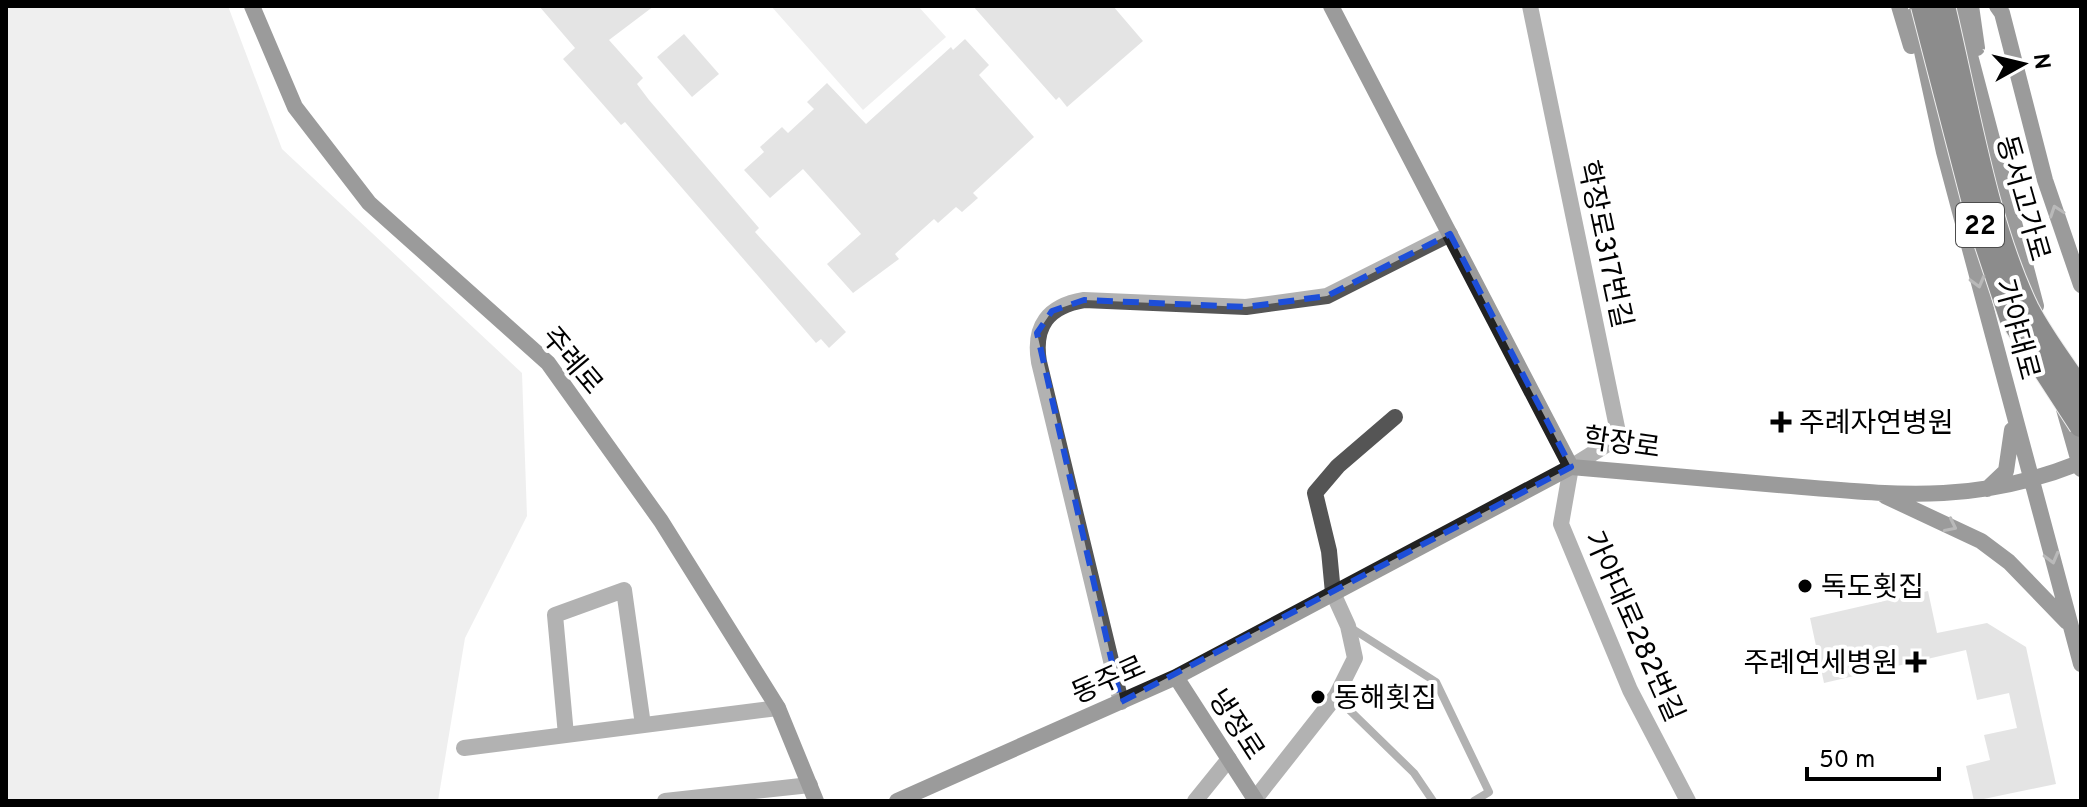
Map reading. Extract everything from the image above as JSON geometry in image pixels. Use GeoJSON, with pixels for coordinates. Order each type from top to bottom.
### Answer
{"type":"FeatureCollection","features":[{"type":"Feature","properties":{"kind":"highway","name":"동서고가로"},"geometry":{"type":"LineString","coordinates":[[1923,6],[1978,218],[2011,317],[2081,425]]}},
{"type":"Feature","properties":{"kind":"highway","name":"동서고가로"},"geometry":{"type":"LineString","coordinates":[[1943,6],[1990,199],[2010,263],[2028,309],[2081,392]]}},
{"type":"Feature","properties":{"kind":"main road","name":"주례로"},"geometry":{"type":"LineString","coordinates":[[252,6],[295,107],[369,203],[548,363],[661,521],[778,708],[813,793]]}},
{"type":"Feature","properties":{"kind":"main road","name":"학장로"},"geometry":{"type":"LineString","coordinates":[[1331,6],[1571,467],[1880,493],[1983,492],[2031,482],[2080,465]]}},
{"type":"Feature","properties":{"kind":"main road"},"geometry":{"type":"LineString","coordinates":[[1899,6],[1944,152]]}},
{"type":"Feature","properties":{"kind":"main road","name":"가야대로"},"geometry":{"type":"LineString","coordinates":[[1912,6],[1944,152],[2081,664]]}},
{"type":"Feature","properties":{"kind":"main road","name":"가야대로"},"geometry":{"type":"LineString","coordinates":[[1957,6],[2080,465]]}},
{"type":"Feature","properties":{"kind":"main road"},"geometry":{"type":"LineString","coordinates":[[1971,6],[1989,129]]}},
{"type":"Feature","properties":{"kind":"main road"},"geometry":{"type":"LineString","coordinates":[[1997,6],[2002,13],[2045,180],[2081,285]]}},
{"type":"Feature","properties":{"kind":"main road"},"geometry":{"type":"LineString","coordinates":[[1983,492],[2006,471],[2010,459],[2013,412]]}},
{"type":"Feature","properties":{"kind":"main road","name":"동주로"},"geometry":{"type":"LineString","coordinates":[[897,801],[1176,677],[1571,467]]}},
{"type":"Feature","properties":{"kind":"main road"},"geometry":{"type":"LineString","coordinates":[[1880,493],[1981,541],[2009,562],[2071,626]]}},
{"type":"Feature","properties":{"kind":"main road","name":"냉정로"},"geometry":{"type":"LineString","coordinates":[[1176,677],[1256,800]]}},
{"type":"Feature","properties":{"kind":"street","name":"학장로317번길"},"geometry":{"type":"LineString","coordinates":[[1530,6],[1619,437],[1571,467]]}},
{"type":"Feature","properties":{"kind":"street"},"geometry":{"type":"LineString","coordinates":[[1121,702],[1039,362],[1037,333],[1043,321],[1065,303],[1084,300],[1246,307],[1327,296],[1450,234]]}},
{"type":"Feature","properties":{"kind":"street"},"geometry":{"type":"LineString","coordinates":[[1348,626],[1333,593],[1329,551],[1315,493],[1338,466],[1395,417]]}},
{"type":"Feature","properties":{"kind":"street","name":"가야대로282번길"},"geometry":{"type":"LineString","coordinates":[[1571,467],[1561,524],[1630,690],[1688,801]]}},
{"type":"Feature","properties":{"kind":"street"},"geometry":{"type":"LineString","coordinates":[[566,735],[555,615],[624,590],[643,725]]}},
{"type":"Feature","properties":{"kind":"street","name":"냉정로"},"geometry":{"type":"LineString","coordinates":[[1256,800],[1336,696],[1355,658],[1348,626]]}},
{"type":"Feature","properties":{"kind":"street"},"geometry":{"type":"LineString","coordinates":[[464,748],[778,708]]}},
{"type":"Feature","properties":{"kind":"street"},"geometry":{"type":"LineString","coordinates":[[1195,801],[1229,759]]}},
{"type":"Feature","properties":{"kind":"street","name":"주례로"},"geometry":{"type":"LineString","coordinates":[[665,801],[813,793]]}},
{"type":"Feature","properties":{"kind":"lane"},"geometry":{"type":"LineString","coordinates":[[1348,626],[1436,682],[1489,792],[1474,801]]}},
{"type":"Feature","properties":{"kind":"lane"},"geometry":{"type":"LineString","coordinates":[[1336,696],[1414,773],[1433,801]]}},
{"type":"Feature","properties":{"kind":"highlighted area"},"geometry":{"type":"Polygon","coordinates":[[[1450,234],[1571,467],[1121,702],[1037,333],[1052,311],[1084,300],[1246,307],[1327,296],[1450,234]]]}},
{"type":"Feature","properties":{"kind":"shaded area"},"geometry":{"type":"Polygon","coordinates":[[[6,6],[228,6],[282,149],[522,373],[527,516],[465,638],[438,801],[6,801],[6,6]]]}},
{"type":"Feature","properties":{"kind":"shaded area"},"geometry":{"type":"Polygon","coordinates":[[[771,6],[918,6],[946,37],[863,110],[771,6]]]}},
{"type":"Feature","properties":{"kind":"building"},"geometry":{"type":"Polygon","coordinates":[[[539,6],[654,6],[609,40],[643,78],[637,84],[649,100],[759,228],[755,232],[846,332],[829,348],[821,339],[816,343],[625,122],[621,125],[563,59],[575,48],[539,6]]]}},
{"type":"Feature","properties":{"kind":"building"},"geometry":{"type":"Polygon","coordinates":[[[973,6],[1113,6],[1143,41],[1067,107],[1059,97],[1056,100],[973,6]]]}},
{"type":"Feature","properties":{"kind":"building"},"geometry":{"type":"Polygon","coordinates":[[[684,34],[719,74],[692,97],[657,57],[684,34]]]}},
{"type":"Feature","properties":{"kind":"building"},"geometry":{"type":"Polygon","coordinates":[[[965,39],[989,65],[979,75],[1034,137],[973,193],[978,198],[962,212],[956,207],[938,223],[934,219],[895,254],[899,259],[853,293],[827,264],[861,234],[803,169],[770,198],[744,170],[764,152],[760,147],[782,127],[788,133],[814,109],[807,102],[827,83],[866,124],[951,47],[953,50],[965,39]]]}},
{"type":"Feature","properties":{"kind":"building"},"geometry":{"type":"Polygon","coordinates":[[[1928,591],[1937,633],[1987,623],[2026,647],[2056,784],[1974,801],[1966,766],[1990,760],[1984,735],[2017,728],[2009,693],[1977,700],[1966,650],[1824,683],[1810,618],[1928,591]]]}},
{"type":"Feature","properties":{"kind":"place","name":"주례자연병원"},"geometry":{"type":"Point","coordinates":[1781,422]}},
{"type":"Feature","properties":{"kind":"place","name":"독도횟집"},"geometry":{"type":"Point","coordinates":[1805,586]}},
{"type":"Feature","properties":{"kind":"place","name":"주례연세병원"},"geometry":{"type":"Point","coordinates":[1916,662]}},
{"type":"Feature","properties":{"kind":"place","name":"동해횟집"},"geometry":{"type":"Point","coordinates":[1318,697]}}]}
